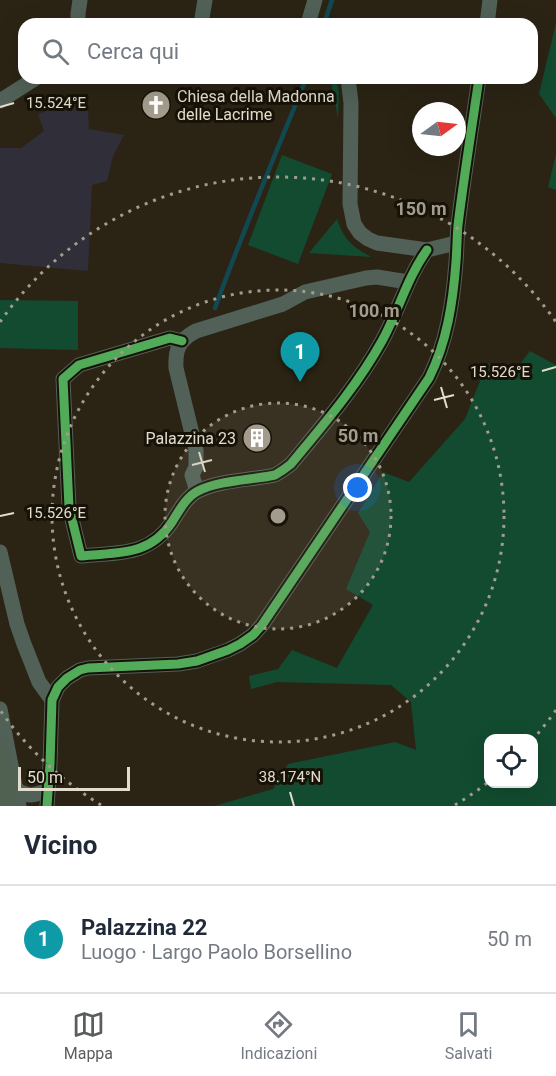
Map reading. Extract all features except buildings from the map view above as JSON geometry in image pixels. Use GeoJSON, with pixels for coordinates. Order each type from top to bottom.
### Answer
{"type":"FeatureCollection","features":[{"type":"Feature","properties":{"kind":"main road"},"geometry":{"type":"LineString","coordinates":[[0,752],[12,798]]}},
{"type":"Feature","properties":{"kind":"street"},"geometry":{"type":"LineString","coordinates":[[78,18],[80,0]]}},
{"type":"Feature","properties":{"kind":"street"},"geometry":{"type":"LineString","coordinates":[[202,18],[205,0]]}},
{"type":"Feature","properties":{"kind":"street"},"geometry":{"type":"LineString","coordinates":[[310,18],[315,0]]}},
{"type":"Feature","properties":{"kind":"street"},"geometry":{"type":"LineString","coordinates":[[488,18],[490,0]]}},
{"type":"Feature","properties":{"kind":"street"},"geometry":{"type":"LineString","coordinates":[[0,101],[27,84]]}},
{"type":"Feature","properties":{"kind":"street"},"geometry":{"type":"LineString","coordinates":[[349,84],[351,103],[350,204],[354,224],[360,233],[377,243],[427,250],[456,243]]}},
{"type":"Feature","properties":{"kind":"street"},"geometry":{"type":"LineString","coordinates":[[12,798],[24,794],[48,798],[51,699],[62,682],[73,673],[80,670],[109,667],[197,661],[228,650],[253,635],[429,378],[444,342],[478,84]]}},
{"type":"Feature","properties":{"kind":"street"},"geometry":{"type":"LineString","coordinates":[[182,341],[170,338],[79,365],[63,379],[69,507],[81,556],[133,551],[147,546],[158,540],[188,497],[197,491],[218,484],[275,475],[291,464],[356,382],[383,339],[416,265],[427,250]]}},
{"type":"Feature","properties":{"kind":"street"},"geometry":{"type":"LineString","coordinates":[[197,491],[192,475],[197,460],[196,450],[176,368],[177,349],[182,341],[196,331],[283,304],[305,292],[366,278],[377,277],[408,282]]}},
{"type":"Feature","properties":{"kind":"street"},"geometry":{"type":"LineString","coordinates":[[0,552],[17,624],[39,682],[51,699]]}},
{"type":"Feature","properties":{"kind":"street"},"geometry":{"type":"LineString","coordinates":[[0,710],[12,798],[19,806]]}},
{"type":"Feature","properties":{"kind":"shaded area"},"geometry":{"type":"Polygon","coordinates":[[[87,95],[89,129],[124,135],[113,156],[107,181],[92,185],[88,271],[0,263],[0,148],[21,148],[44,131],[38,114],[87,95]]]}},
{"type":"Feature","properties":{"kind":"green space"},"geometry":{"type":"Polygon","coordinates":[[[556,23],[556,118],[539,94],[556,23]]]}},
{"type":"Feature","properties":{"kind":"green space"},"geometry":{"type":"Polygon","coordinates":[[[331,84],[337,84],[339,93],[338,118],[331,84]]]}},
{"type":"Feature","properties":{"kind":"green space"},"geometry":{"type":"Polygon","coordinates":[[[556,154],[556,190],[548,187],[556,154]]]}},
{"type":"Feature","properties":{"kind":"green space"},"geometry":{"type":"Polygon","coordinates":[[[282,155],[332,174],[298,264],[248,245],[282,155]]]}},
{"type":"Feature","properties":{"kind":"green space"},"geometry":{"type":"Polygon","coordinates":[[[337,219],[349,242],[371,257],[309,253],[337,219]]]}},
{"type":"Feature","properties":{"kind":"green space"},"geometry":{"type":"Polygon","coordinates":[[[0,300],[78,301],[78,350],[0,348],[0,300]]]}},
{"type":"Feature","properties":{"kind":"green space"},"geometry":{"type":"Polygon","coordinates":[[[530,351],[556,365],[556,806],[214,806],[273,789],[288,764],[395,742],[416,750],[411,702],[391,685],[277,682],[251,689],[249,676],[278,669],[292,650],[337,668],[373,605],[346,589],[370,532],[358,513],[383,472],[409,482],[465,419],[487,363],[513,373],[530,351]]]}},
{"type":"Feature","properties":{"kind":"waterway"},"geometry":{"type":"LineString","coordinates":[[326,18],[332,0]]}},
{"type":"Feature","properties":{"kind":"waterway"},"geometry":{"type":"LineString","coordinates":[[215,308],[304,84]]}},
{"type":"Feature","properties":{"kind":"cycle path"},"geometry":{"type":"LineString","coordinates":[[47,806],[52,700],[58,687],[80,670],[197,661],[228,650],[253,635],[429,378],[445,336],[451,307],[458,225],[478,84]]}},
{"type":"Feature","properties":{"kind":"cycle path"},"geometry":{"type":"LineString","coordinates":[[182,341],[170,338],[79,365],[63,379],[69,507],[81,556],[120,553],[143,547],[163,533],[186,501],[198,491],[226,482],[275,475],[291,464],[362,374],[388,329],[414,272],[427,250]]}},
{"type":"Feature","properties":{"kind":"place","name":"Chiesa della Madonna delle Lacrime"},"geometry":{"type":"Point","coordinates":[156,105]}},
{"type":"Feature","properties":{"kind":"place","name":"Palazzina 22"},"geometry":{"type":"Point","coordinates":[300,382]}},
{"type":"Feature","properties":{"kind":"place","name":"Palazzina 23"},"geometry":{"type":"Point","coordinates":[257,438]}}]}
